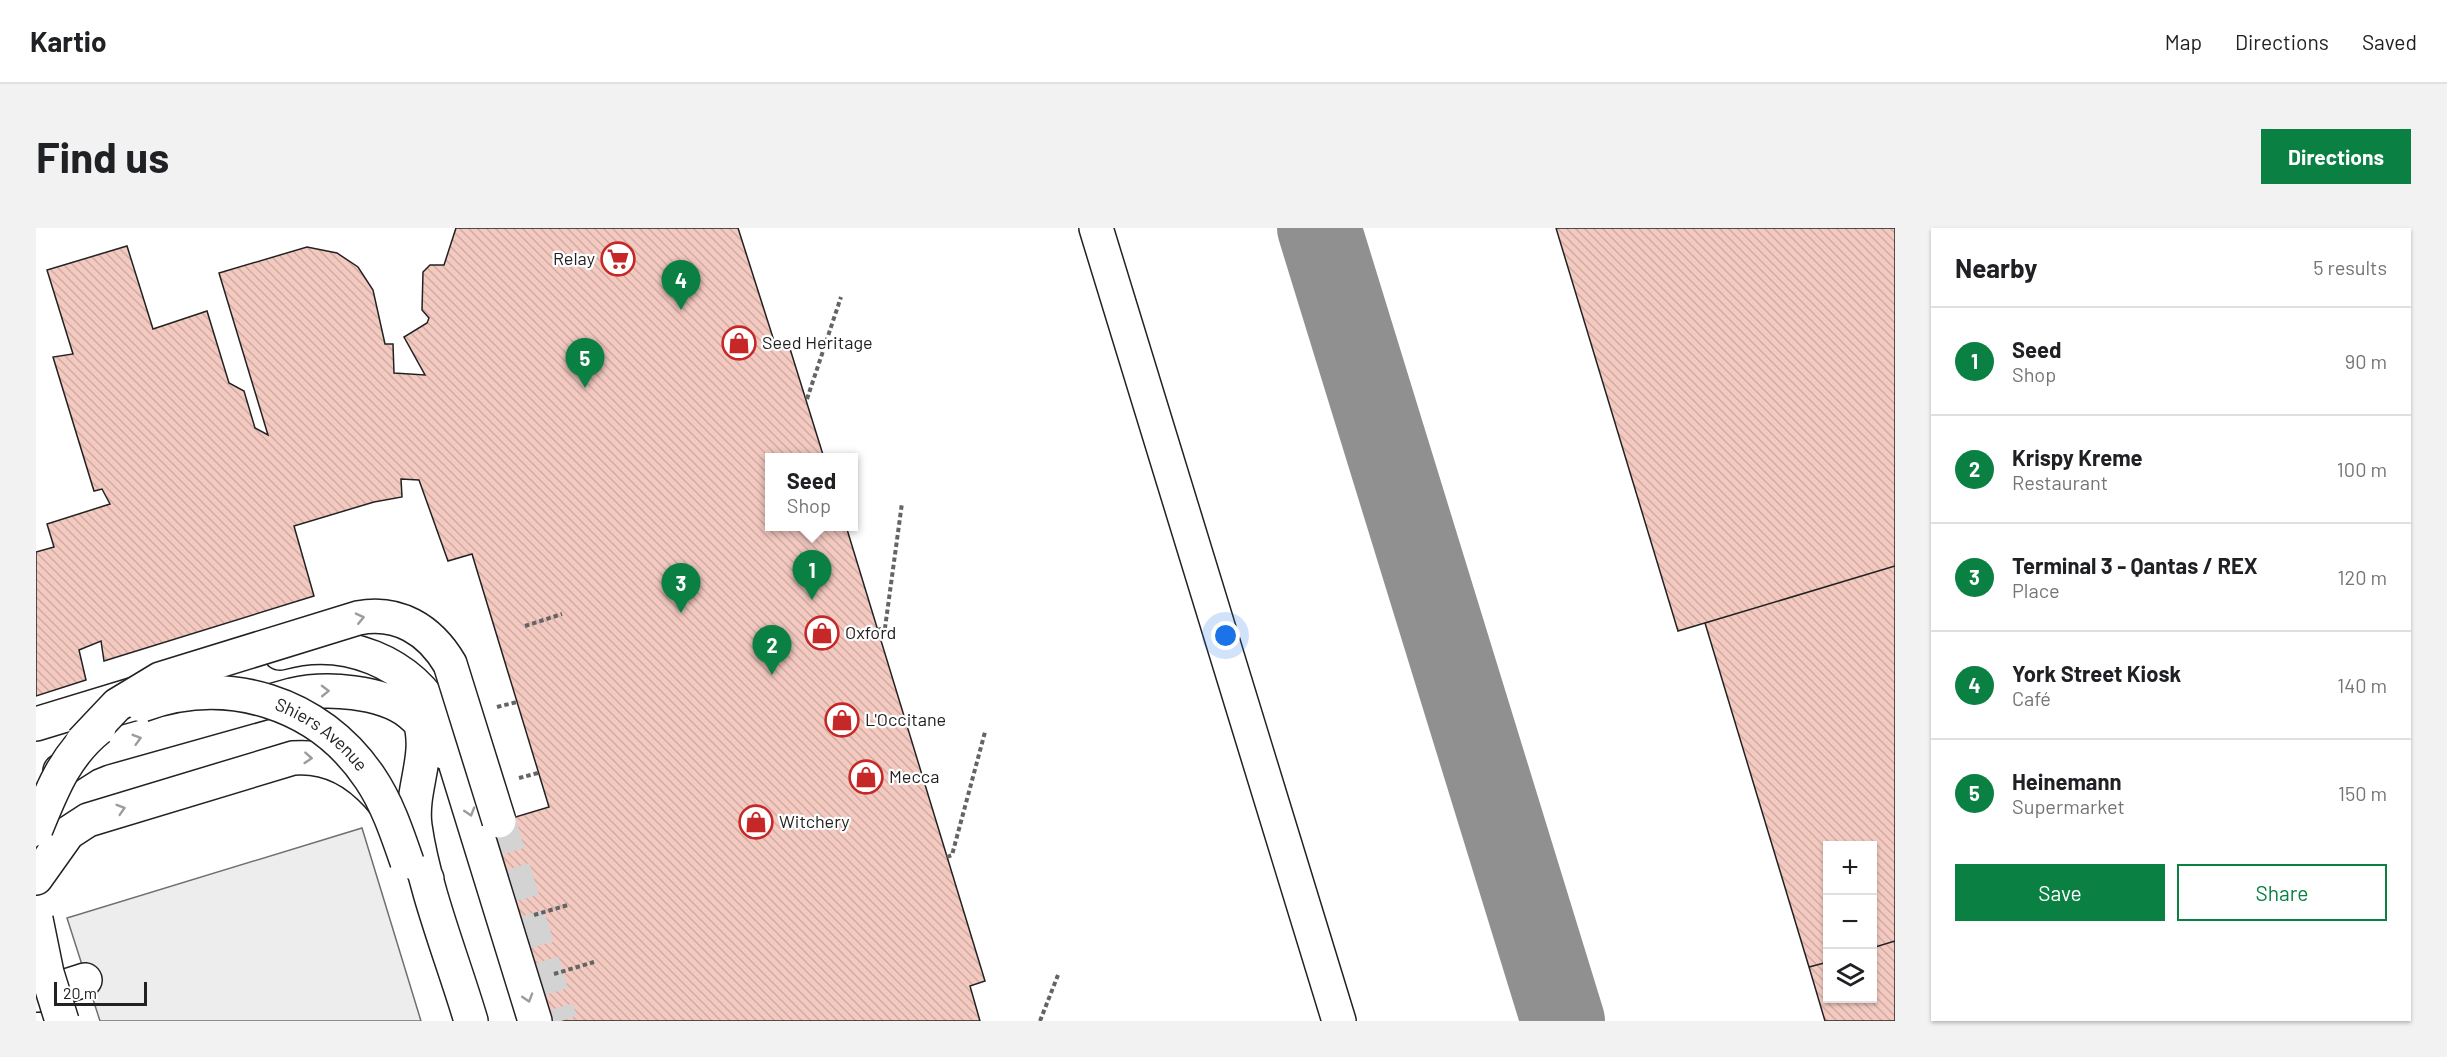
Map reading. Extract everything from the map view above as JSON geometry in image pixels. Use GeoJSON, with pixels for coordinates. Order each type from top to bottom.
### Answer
{"type":"FeatureCollection","features":[{"type":"Feature","properties":{"kind":"street"},"geometry":{"type":"LineString","coordinates":[[1096,228],[1340,1021]]}},
{"type":"Feature","properties":{"kind":"street"},"geometry":{"type":"LineString","coordinates":[[82,742],[117,705],[160,679],[358,618],[387,616],[401,620],[429,636],[441,648],[450,664],[498,821]]}},
{"type":"Feature","properties":{"kind":"street"},"geometry":{"type":"LineString","coordinates":[[36,724],[295,649],[313,646],[333,647],[380,661],[416,682],[431,699],[442,720],[535,1021]]}},
{"type":"Feature","properties":{"kind":"street"},"geometry":{"type":"LineString","coordinates":[[380,661],[396,676],[406,690],[421,725],[424,753],[414,808],[428,879],[471,1021]]}},
{"type":"Feature","properties":{"kind":"street"},"geometry":{"type":"LineString","coordinates":[[36,829],[43,796],[57,773],[85,755],[306,692],[340,690],[392,703],[410,713],[456,767]]}},
{"type":"Feature","properties":{"kind":"street","name":"Shiers Avenue"},"geometry":{"type":"LineString","coordinates":[[43,796],[82,742],[112,718],[130,709],[195,692],[241,694],[273,701],[315,721],[335,736],[354,755],[372,779],[392,819],[456,1021]]}},
{"type":"Feature","properties":{"kind":"street"},"geometry":{"type":"LineString","coordinates":[[36,878],[68,833],[88,820],[293,758],[305,757],[335,764],[352,772],[369,786],[399,822],[428,879]]}},
{"type":"Feature","properties":{"kind":"street"},"geometry":{"type":"LineString","coordinates":[[36,841],[43,796]]}},
{"type":"Feature","properties":{"kind":"street"},"geometry":{"type":"LineString","coordinates":[[36,919],[47,974],[62,1021]]}},
{"type":"Feature","properties":{"kind":"street"},"geometry":{"type":"LineString","coordinates":[[40,1001],[85,980]]}},
{"type":"Feature","properties":{"kind":"path"},"geometry":{"type":"LineString","coordinates":[[807,399],[841,297]]}},
{"type":"Feature","properties":{"kind":"path"},"geometry":{"type":"LineString","coordinates":[[877,630],[885,628],[902,503]]}},
{"type":"Feature","properties":{"kind":"path"},"geometry":{"type":"LineString","coordinates":[[525,626],[562,614]]}},
{"type":"Feature","properties":{"kind":"path"},"geometry":{"type":"LineString","coordinates":[[947,857],[952,855],[985,732]]}},
{"type":"Feature","properties":{"kind":"path"},"geometry":{"type":"LineString","coordinates":[[547,976],[594,962]]}},
{"type":"Feature","properties":{"kind":"path"},"geometry":{"type":"LineString","coordinates":[[1040,1021],[1058,975]]}},
{"type":"Feature","properties":{"kind":"shaded area"},"geometry":{"type":"Polygon","coordinates":[[[362,828],[421,1021],[100,1021],[67,918],[362,828]]]}},
{"type":"Feature","properties":{"kind":"building"},"geometry":{"type":"Polygon","coordinates":[[[456,228],[738,228],[775,344],[787,339],[822,453],[765,453],[765,531],[848,531],[985,981],[970,986],[980,1021],[523,1021],[465,832],[549,807],[472,554],[448,561],[419,480],[401,479],[402,497],[374,502],[294,526],[314,596],[104,661],[101,641],[79,650],[86,680],[36,696],[36,552],[54,547],[47,524],[110,504],[102,489],[94,491],[53,357],[73,354],[47,270],[127,246],[153,329],[207,311],[229,383],[244,391],[255,428],[268,435],[219,273],[307,247],[337,253],[358,267],[373,290],[385,344],[393,344],[394,373],[425,375],[404,337],[427,323],[429,318],[422,310],[423,272],[430,265],[444,265],[456,228]]]}},
{"type":"Feature","properties":{"kind":"building"},"geometry":{"type":"Polygon","coordinates":[[[1556,228],[1895,228],[1895,566],[1678,631],[1556,228]]]}},
{"type":"Feature","properties":{"kind":"building"},"geometry":{"type":"Polygon","coordinates":[[[1895,566],[1895,941],[1877,946],[1877,841],[1823,841],[1823,963],[1809,967],[1705,623],[1895,566]]]}},
{"type":"Feature","properties":{"kind":"building"},"geometry":{"type":"Polygon","coordinates":[[[1895,941],[1895,1021],[1825,1021],[1809,967],[1823,963],[1823,1003],[1877,1003],[1877,946],[1895,941]]]}},
{"type":"Feature","properties":{"kind":"taxiway"},"geometry":{"type":"LineString","coordinates":[[1319,228],[1563,1021]]}},
{"type":"Feature","properties":{"kind":"tunnel"},"geometry":{"type":"LineString","coordinates":[[499,821],[561,1021]]}},
{"type":"Feature","properties":{"kind":"place","name":"Relay"},"geometry":{"type":"Point","coordinates":[618,259]}},
{"type":"Feature","properties":{"kind":"place","name":"York Street Kiosk"},"geometry":{"type":"Point","coordinates":[681,310]}},
{"type":"Feature","properties":{"kind":"place","name":"Seed Heritage"},"geometry":{"type":"Point","coordinates":[739,343]}},
{"type":"Feature","properties":{"kind":"place","name":"Heinemann"},"geometry":{"type":"Point","coordinates":[585,388]}},
{"type":"Feature","properties":{"kind":"place","name":"Seed"},"geometry":{"type":"Point","coordinates":[812,600]}},
{"type":"Feature","properties":{"kind":"place","name":"Terminal 3 - Qantas / REX"},"geometry":{"type":"Point","coordinates":[681,613]}},
{"type":"Feature","properties":{"kind":"place","name":"Oxford"},"geometry":{"type":"Point","coordinates":[822,633]}},
{"type":"Feature","properties":{"kind":"place","name":"Krispy Kreme"},"geometry":{"type":"Point","coordinates":[772,675]}},
{"type":"Feature","properties":{"kind":"place","name":"L'Occitane"},"geometry":{"type":"Point","coordinates":[842,720]}},
{"type":"Feature","properties":{"kind":"place","name":"Mecca"},"geometry":{"type":"Point","coordinates":[866,777]}},
{"type":"Feature","properties":{"kind":"place","name":"Witchery"},"geometry":{"type":"Point","coordinates":[756,822]}}]}
